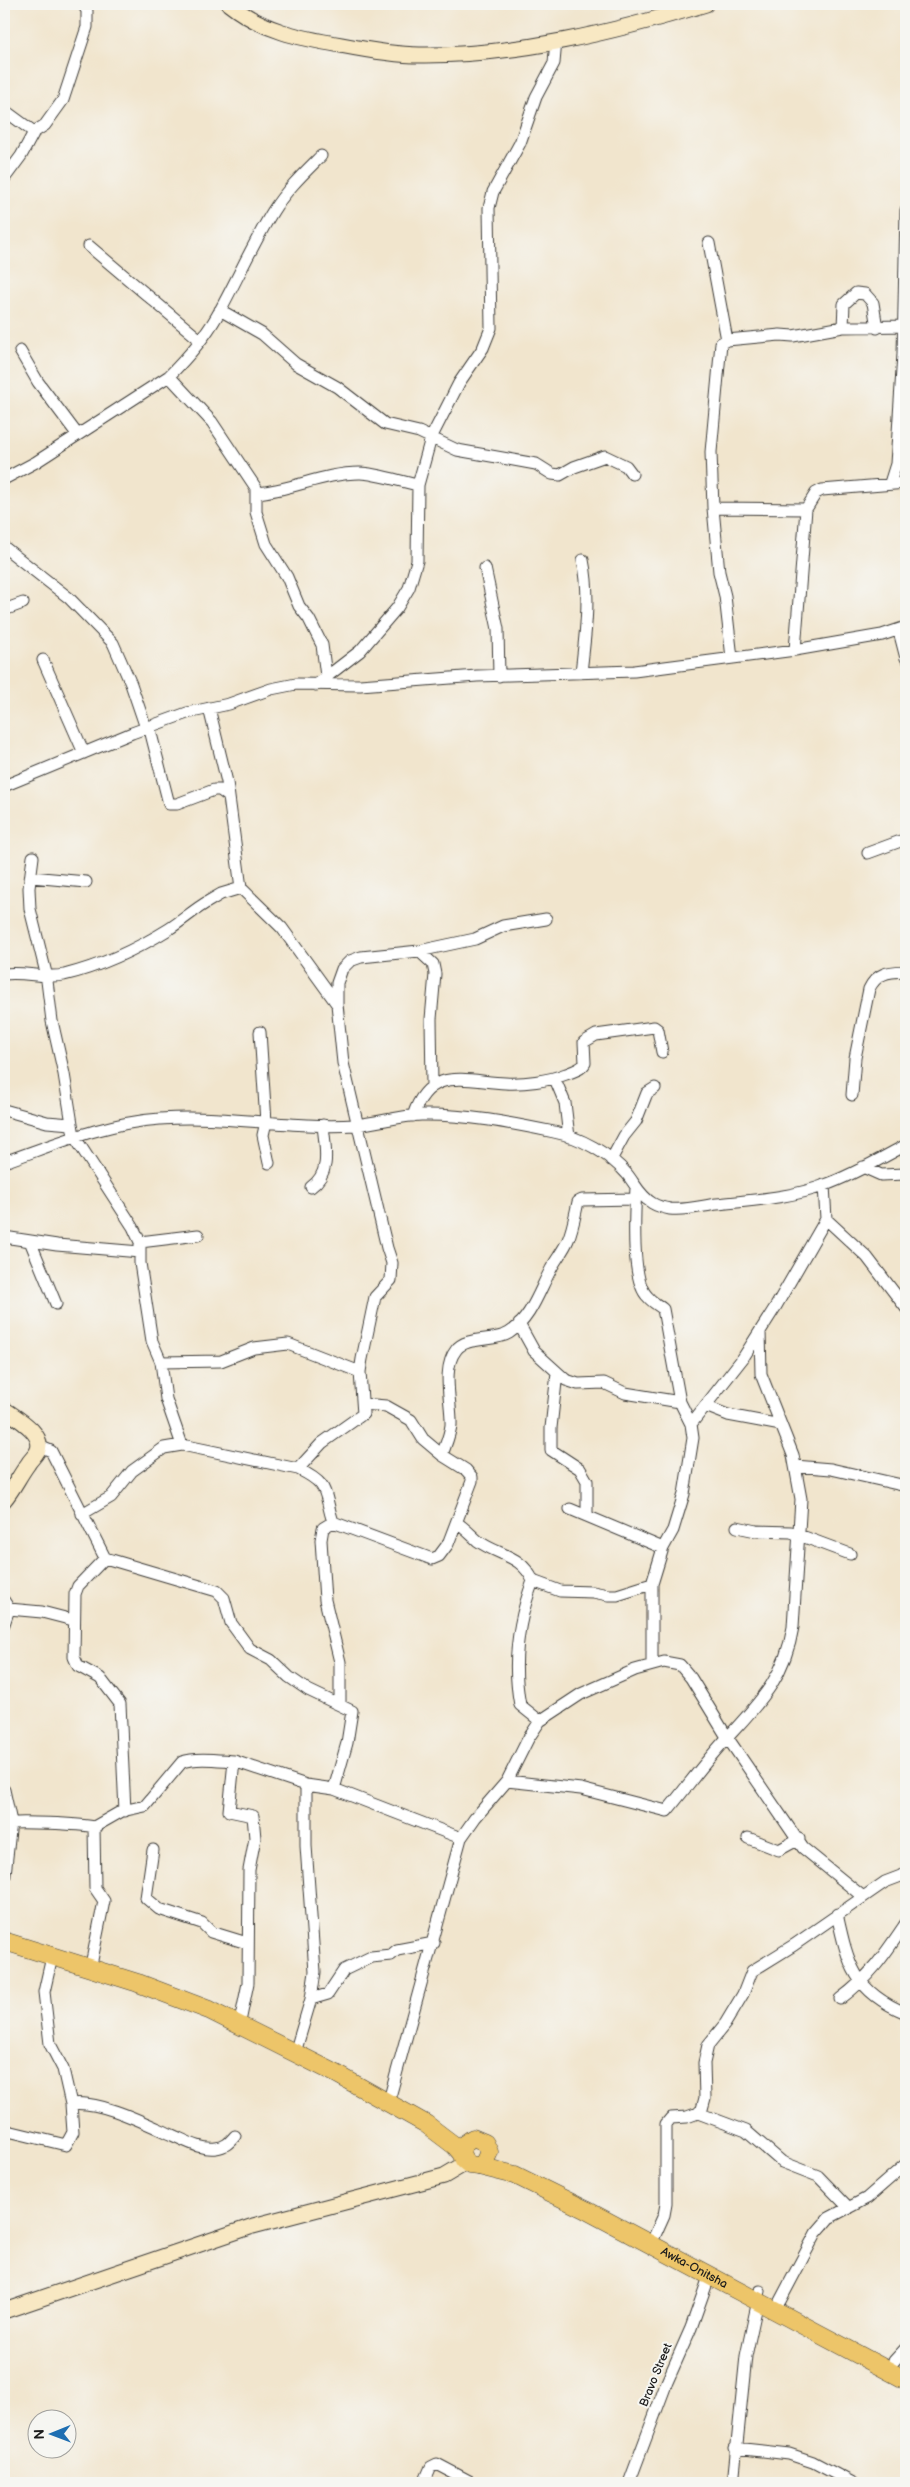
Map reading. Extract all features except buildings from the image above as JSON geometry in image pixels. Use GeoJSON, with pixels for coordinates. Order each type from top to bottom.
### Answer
{"type":"FeatureCollection","features":[{"type":"Feature","properties":{"kind":"main road"},"geometry":{"type":"LineString","coordinates":[[229,4],[256,23],[298,38],[383,52],[419,55],[468,53],[556,41],[615,30],[706,4]]}},
{"type":"Feature","properties":{"kind":"main road"},"geometry":{"type":"LineString","coordinates":[[4,1409],[29,1428],[36,1436],[39,1446],[37,1453],[4,1500]]}},
{"type":"Feature","properties":{"kind":"main road"},"geometry":{"type":"LineString","coordinates":[[4,1932],[171,1986],[241,2017],[391,2093],[469,2155]]}},
{"type":"Feature","properties":{"kind":"main road"},"geometry":{"type":"LineString","coordinates":[[4,1941],[138,1983],[216,2013],[334,2072],[426,2124],[469,2155]]}},
{"type":"Feature","properties":{"kind":"main road","name":"Awka-Onitsha"},"geometry":{"type":"LineString","coordinates":[[469,2155],[488,2158],[488,2146],[506,2162],[569,2191],[653,2240],[759,2296],[906,2380]]}},
{"type":"Feature","properties":{"kind":"main road"},"geometry":{"type":"LineString","coordinates":[[4,2311],[253,2226],[444,2176],[469,2155]]}},
{"type":"Feature","properties":{"kind":"main road","name":"Awka-Onitsha"},"geometry":{"type":"LineString","coordinates":[[469,2155],[653,2240],[709,2278],[759,2296],[780,2301],[902,2359]]}},
{"type":"Feature","properties":{"kind":"street"},"geometry":{"type":"LineString","coordinates":[[4,179],[21,156],[34,132],[44,125],[63,100],[87,27],[87,11],[83,4]]}},
{"type":"Feature","properties":{"kind":"street"},"geometry":{"type":"LineString","coordinates":[[316,685],[360,651],[397,608],[408,588],[417,561],[418,485],[431,438],[459,382],[474,358],[483,348],[491,328],[489,208],[493,192],[520,143],[536,97],[554,63],[556,41]]}},
{"type":"Feature","properties":{"kind":"street"},"geometry":{"type":"LineString","coordinates":[[4,110],[34,132]]}},
{"type":"Feature","properties":{"kind":"street"},"geometry":{"type":"LineString","coordinates":[[4,479],[36,462],[169,376],[220,310],[274,211],[298,179],[321,156]]}},
{"type":"Feature","properties":{"kind":"street"},"geometry":{"type":"LineString","coordinates":[[890,483],[896,464],[903,354],[906,210]]}},
{"type":"Feature","properties":{"kind":"street"},"geometry":{"type":"LineString","coordinates":[[709,243],[727,340]]}},
{"type":"Feature","properties":{"kind":"street"},"geometry":{"type":"LineString","coordinates":[[89,246],[199,339]]}},
{"type":"Feature","properties":{"kind":"street"},"geometry":{"type":"LineString","coordinates":[[843,327],[844,304],[856,293],[865,294],[873,303],[877,328]]}},
{"type":"Feature","properties":{"kind":"street"},"geometry":{"type":"LineString","coordinates":[[220,310],[262,334],[296,364],[337,387],[385,424],[419,432],[457,450],[536,464],[552,474],[560,475],[605,456],[626,466],[632,474]]}},
{"type":"Feature","properties":{"kind":"street"},"geometry":{"type":"LineString","coordinates":[[732,658],[725,596],[719,572],[713,508],[712,452],[721,343],[727,340],[780,335],[793,336],[823,329],[843,327],[904,327]]}},
{"type":"Feature","properties":{"kind":"street"},"geometry":{"type":"LineString","coordinates":[[20,350],[38,382],[77,434]]}},
{"type":"Feature","properties":{"kind":"street"},"geometry":{"type":"LineString","coordinates":[[169,376],[212,422],[242,466],[257,493],[256,512],[266,544],[287,577],[299,606],[309,619],[322,645],[326,676]]}},
{"type":"Feature","properties":{"kind":"street"},"geometry":{"type":"LineString","coordinates":[[257,493],[274,491],[312,479],[363,473],[418,485]]}},
{"type":"Feature","properties":{"kind":"street"},"geometry":{"type":"LineString","coordinates":[[795,650],[806,509],[811,499],[822,490],[906,483]]}},
{"type":"Feature","properties":{"kind":"street"},"geometry":{"type":"LineString","coordinates":[[713,508],[806,509]]}},
{"type":"Feature","properties":{"kind":"street"},"geometry":{"type":"LineString","coordinates":[[4,547],[69,598],[113,643],[147,727],[169,804],[177,804],[214,790],[220,790],[228,796]]}},
{"type":"Feature","properties":{"kind":"street"},"geometry":{"type":"LineString","coordinates":[[581,672],[587,609],[587,580],[583,560]]}},
{"type":"Feature","properties":{"kind":"street"},"geometry":{"type":"LineString","coordinates":[[485,568],[498,629],[499,676]]}},
{"type":"Feature","properties":{"kind":"street"},"geometry":{"type":"LineString","coordinates":[[4,610],[23,603]]}},
{"type":"Feature","properties":{"kind":"street"},"geometry":{"type":"LineString","coordinates":[[4,786],[187,712],[228,704],[271,689],[296,684],[316,685],[634,670],[795,650],[902,629],[906,658]]}},
{"type":"Feature","properties":{"kind":"street"},"geometry":{"type":"LineString","coordinates":[[43,660],[84,753]]}},
{"type":"Feature","properties":{"kind":"street"},"geometry":{"type":"LineString","coordinates":[[208,708],[228,796],[241,888],[282,928],[337,1004]]}},
{"type":"Feature","properties":{"kind":"street"},"geometry":{"type":"LineString","coordinates":[[868,853],[906,839]]}},
{"type":"Feature","properties":{"kind":"street"},"geometry":{"type":"LineString","coordinates":[[34,857],[30,908],[46,978],[52,1021],[64,1074],[74,1136],[133,1227],[140,1247],[148,1322],[152,1341],[161,1362],[166,1399],[182,1445]]}},
{"type":"Feature","properties":{"kind":"street"},"geometry":{"type":"LineString","coordinates":[[31,877],[86,882]]}},
{"type":"Feature","properties":{"kind":"street"},"geometry":{"type":"LineString","coordinates":[[4,974],[32,973],[46,978],[65,975],[139,947],[221,894],[241,888]]}},
{"type":"Feature","properties":{"kind":"street"},"geometry":{"type":"LineString","coordinates":[[298,1469],[322,1444],[361,1417],[363,1404],[360,1372],[375,1297],[388,1285],[392,1272],[390,1256],[356,1125],[343,1063],[337,1004],[339,975],[350,961],[367,956],[419,951],[475,939],[503,926],[546,919]]}},
{"type":"Feature","properties":{"kind":"street"},"geometry":{"type":"LineString","coordinates":[[419,951],[433,964],[435,974],[431,1019],[432,1085]]}},
{"type":"Feature","properties":{"kind":"street"},"geometry":{"type":"LineString","coordinates":[[852,1095],[855,1058],[872,981],[884,972],[906,971]]}},
{"type":"Feature","properties":{"kind":"street"},"geometry":{"type":"LineString","coordinates":[[413,1116],[422,1095],[432,1085],[449,1079],[506,1083],[554,1079],[584,1066],[584,1042],[596,1035],[654,1027],[658,1030],[662,1052]]}},
{"type":"Feature","properties":{"kind":"street"},"geometry":{"type":"LineString","coordinates":[[260,1032],[266,1122],[264,1135],[269,1163]]}},
{"type":"Feature","properties":{"kind":"street"},"geometry":{"type":"LineString","coordinates":[[554,1079],[566,1103],[568,1137]]}},
{"type":"Feature","properties":{"kind":"street"},"geometry":{"type":"LineString","coordinates":[[612,1160],[624,1136],[636,1121],[647,1093],[655,1088]]}},
{"type":"Feature","properties":{"kind":"street"},"geometry":{"type":"LineString","coordinates":[[4,1110],[47,1122],[71,1124]]}},
{"type":"Feature","properties":{"kind":"street"},"geometry":{"type":"LineString","coordinates":[[4,1162],[74,1136],[128,1122],[159,1119],[212,1118],[323,1125],[356,1125],[413,1116],[474,1118],[557,1132],[596,1148],[612,1160],[636,1186],[644,1198],[669,1209],[680,1209],[789,1195],[824,1185],[906,1145]]}},
{"type":"Feature","properties":{"kind":"street"},"geometry":{"type":"LineString","coordinates":[[311,1187],[320,1180],[325,1170],[323,1125]]}},
{"type":"Feature","properties":{"kind":"street"},"geometry":{"type":"LineString","coordinates":[[863,1167],[881,1175],[906,1174]]}},
{"type":"Feature","properties":{"kind":"street"},"geometry":{"type":"LineString","coordinates":[[691,1424],[724,1385],[760,1331],[826,1219],[824,1185]]}},
{"type":"Feature","properties":{"kind":"street"},"geometry":{"type":"LineString","coordinates":[[636,1186],[634,1238],[640,1282],[646,1297],[663,1309],[680,1402],[691,1424],[693,1438],[684,1494],[673,1530],[663,1548],[652,1584],[652,1664]]}},
{"type":"Feature","properties":{"kind":"street"},"geometry":{"type":"LineString","coordinates":[[442,1455],[451,1427],[450,1364],[455,1350],[462,1344],[509,1334],[519,1324],[532,1308],[552,1267],[563,1251],[569,1238],[578,1202],[582,1200],[636,1199]]}},
{"type":"Feature","properties":{"kind":"street"},"geometry":{"type":"LineString","coordinates":[[826,1219],[867,1258],[906,1308]]}},
{"type":"Feature","properties":{"kind":"street"},"geometry":{"type":"LineString","coordinates":[[4,1237],[30,1241],[140,1247],[198,1235]]}},
{"type":"Feature","properties":{"kind":"street"},"geometry":{"type":"LineString","coordinates":[[30,1241],[56,1304]]}},
{"type":"Feature","properties":{"kind":"street"},"geometry":{"type":"LineString","coordinates":[[519,1324],[534,1351],[566,1380],[578,1384],[604,1383],[625,1393],[680,1402]]}},
{"type":"Feature","properties":{"kind":"street"},"geometry":{"type":"LineString","coordinates":[[507,1781],[581,1789],[667,1812],[727,1738],[766,1695],[784,1664],[790,1647],[800,1535],[801,1499],[795,1466],[761,1374],[759,1356],[760,1331]]}},
{"type":"Feature","properties":{"kind":"street"},"geometry":{"type":"LineString","coordinates":[[161,1362],[220,1361],[254,1348],[288,1344],[360,1372]]}},
{"type":"Feature","properties":{"kind":"street"},"geometry":{"type":"LineString","coordinates":[[557,1373],[551,1428],[552,1450],[580,1469],[587,1481],[588,1516]]}},
{"type":"Feature","properties":{"kind":"street"},"geometry":{"type":"LineString","coordinates":[[333,1522],[432,1559],[439,1556],[448,1544],[458,1522],[472,1477],[423,1439],[412,1420],[386,1406],[363,1404]]}},
{"type":"Feature","properties":{"kind":"street"},"geometry":{"type":"LineString","coordinates":[[705,1406],[728,1415],[781,1425]]}},
{"type":"Feature","properties":{"kind":"street"},"geometry":{"type":"LineString","coordinates":[[82,1514],[111,1497],[132,1471],[164,1448],[182,1445],[298,1469],[315,1477],[324,1488],[333,1522]]}},
{"type":"Feature","properties":{"kind":"street"},"geometry":{"type":"LineString","coordinates":[[39,1446],[51,1451],[105,1558],[218,1591],[224,1598],[231,1623],[250,1649],[271,1660],[289,1677],[308,1690],[340,1703],[353,1713],[347,1744],[334,1789]]}},
{"type":"Feature","properties":{"kind":"street"},"geometry":{"type":"LineString","coordinates":[[795,1466],[831,1469],[906,1486]]}},
{"type":"Feature","properties":{"kind":"street"},"geometry":{"type":"LineString","coordinates":[[570,1509],[663,1548]]}},
{"type":"Feature","properties":{"kind":"street"},"geometry":{"type":"LineString","coordinates":[[333,1522],[323,1528],[321,1540],[325,1600],[340,1662],[340,1703]]}},
{"type":"Feature","properties":{"kind":"street"},"geometry":{"type":"LineString","coordinates":[[458,1522],[479,1541],[509,1555],[529,1571],[533,1581],[526,1600],[516,1648],[517,1679],[520,1705],[540,1722]]}},
{"type":"Feature","properties":{"kind":"street"},"geometry":{"type":"LineString","coordinates":[[737,1527],[756,1531],[791,1532],[850,1554]]}},
{"type":"Feature","properties":{"kind":"street"},"geometry":{"type":"LineString","coordinates":[[105,1558],[78,1586],[75,1594],[76,1606],[73,1620],[74,1657],[78,1666],[100,1678],[120,1704],[125,1811]]}},
{"type":"Feature","properties":{"kind":"street"},"geometry":{"type":"LineString","coordinates":[[533,1581],[560,1591],[593,1592],[608,1595],[652,1584]]}},
{"type":"Feature","properties":{"kind":"street"},"geometry":{"type":"LineString","coordinates":[[4,1624],[7,1605],[73,1620]]}},
{"type":"Feature","properties":{"kind":"street"},"geometry":{"type":"LineString","coordinates":[[391,2093],[434,1943],[461,1838],[474,1818],[507,1781],[528,1739],[540,1722],[581,1694],[652,1664],[664,1662],[680,1665],[691,1678],[727,1738],[799,1839],[803,1848],[862,1896]]}},
{"type":"Feature","properties":{"kind":"street"},"geometry":{"type":"LineString","coordinates":[[7,1823],[81,1823],[94,1827],[122,1811],[145,1806],[182,1762],[195,1760],[234,1762],[306,1785],[334,1789],[461,1838]]}},
{"type":"Feature","properties":{"kind":"street"},"geometry":{"type":"LineString","coordinates":[[234,1762],[230,1811],[253,1816],[256,1825],[249,1870],[248,1983],[241,2017]]}},
{"type":"Feature","properties":{"kind":"street"},"geometry":{"type":"LineString","coordinates":[[297,2046],[311,1999],[315,1972],[306,1846],[306,1785]]}},
{"type":"Feature","properties":{"kind":"street"},"geometry":{"type":"LineString","coordinates":[[4,1790],[7,1823],[4,1883]]}},
{"type":"Feature","properties":{"kind":"street"},"geometry":{"type":"LineString","coordinates":[[92,1960],[104,1901],[95,1888],[94,1827]]}},
{"type":"Feature","properties":{"kind":"street"},"geometry":{"type":"LineString","coordinates":[[748,1838],[779,1850],[799,1839]]}},
{"type":"Feature","properties":{"kind":"street"},"geometry":{"type":"LineString","coordinates":[[153,1850],[146,1898],[159,1908],[202,1923],[211,1932],[247,1943]]}},
{"type":"Feature","properties":{"kind":"street"},"geometry":{"type":"LineString","coordinates":[[698,2113],[704,2105],[704,2062],[708,2045],[725,2024],[743,1994],[752,1972],[794,1946],[862,1896],[885,1882],[906,1874]]}},
{"type":"Feature","properties":{"kind":"street"},"geometry":{"type":"LineString","coordinates":[[837,1914],[846,1951],[856,1977],[861,1983],[893,2007],[906,2013]]}},
{"type":"Feature","properties":{"kind":"street"},"geometry":{"type":"LineString","coordinates":[[840,1999],[861,1983],[886,1955],[906,1923]]}},
{"type":"Feature","properties":{"kind":"street"},"geometry":{"type":"LineString","coordinates":[[311,1999],[328,1994],[344,1970],[371,1957],[391,1955],[397,1950],[434,1943]]}},
{"type":"Feature","properties":{"kind":"street"},"geometry":{"type":"LineString","coordinates":[[4,2130],[66,2145],[73,2132],[71,2104],[63,2069],[50,2044],[44,1992],[52,1957]]}},
{"type":"Feature","properties":{"kind":"street"},"geometry":{"type":"LineString","coordinates":[[71,2104],[82,2102],[97,2106],[201,2147],[216,2148],[227,2145],[234,2136]]}},
{"type":"Feature","properties":{"kind":"street"},"geometry":{"type":"LineString","coordinates":[[653,2240],[666,2204],[666,2124],[671,2118],[698,2113],[746,2131],[782,2162],[818,2176],[848,2207]]}},
{"type":"Feature","properties":{"kind":"street"},"geometry":{"type":"LineString","coordinates":[[780,2301],[816,2233],[829,2218],[867,2198],[906,2164]]}},
{"type":"Feature","properties":{"kind":"street","name":"Bravo Street"},"geometry":{"type":"LineString","coordinates":[[629,2483],[709,2278]]}},
{"type":"Feature","properties":{"kind":"street"},"geometry":{"type":"LineString","coordinates":[[733,2483],[735,2448],[746,2356],[759,2296]]}},
{"type":"Feature","properties":{"kind":"street"},"geometry":{"type":"LineString","coordinates":[[735,2448],[789,2454],[813,2462],[853,2483]]}},
{"type":"Feature","properties":{"kind":"street"},"geometry":{"type":"LineString","coordinates":[[424,2483],[431,2467],[437,2464],[473,2483]]}}]}
